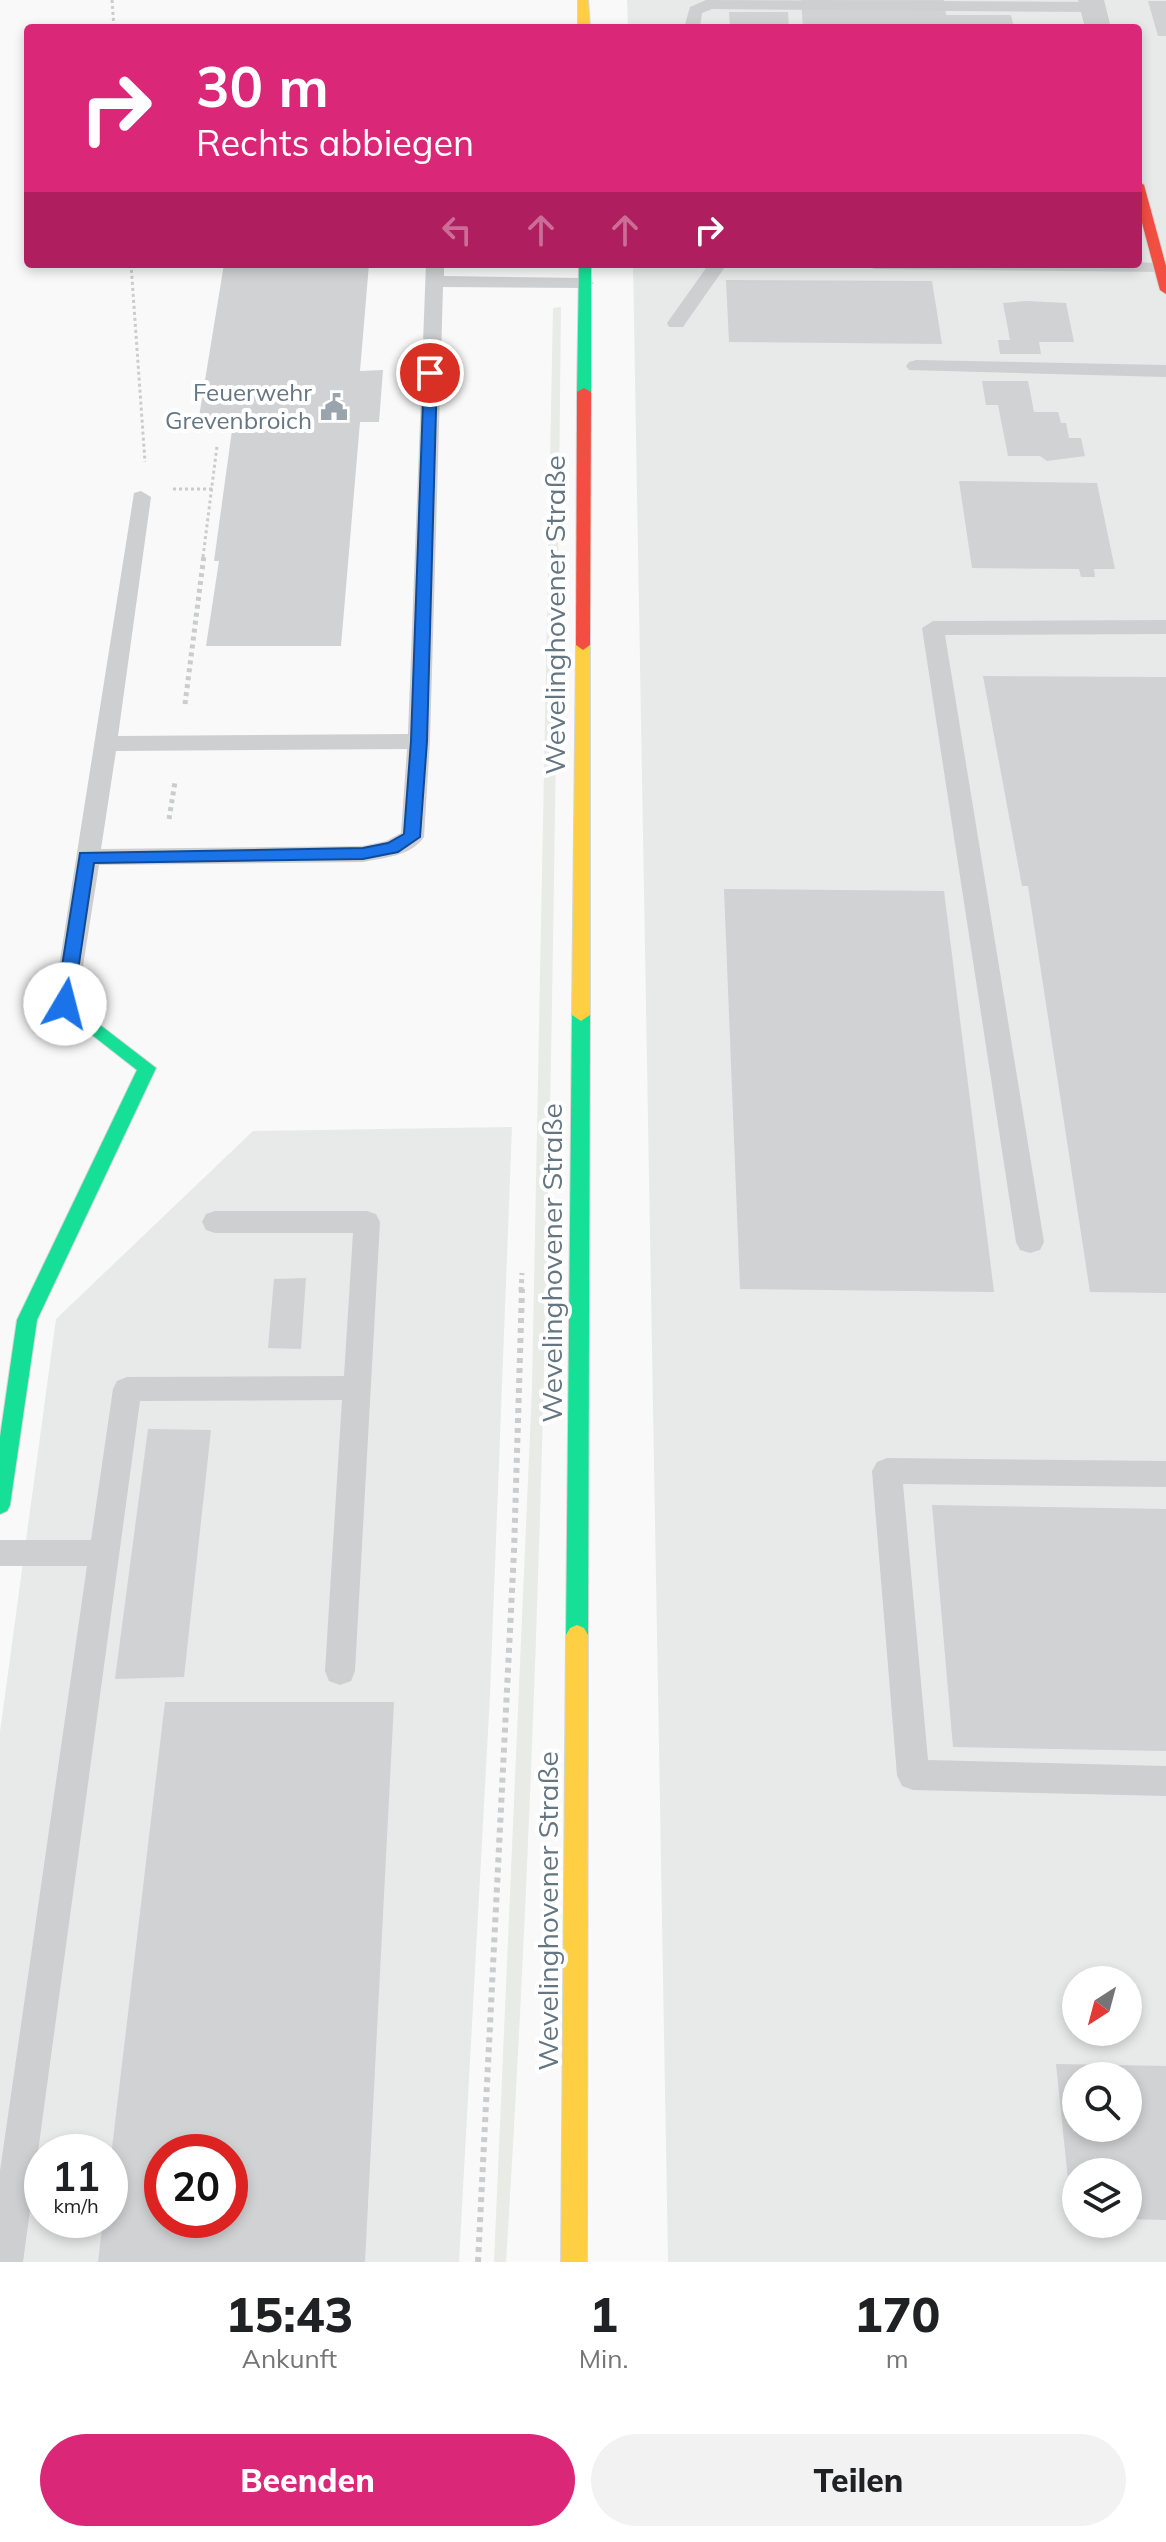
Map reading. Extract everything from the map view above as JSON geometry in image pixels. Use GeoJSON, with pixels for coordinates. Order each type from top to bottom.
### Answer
{"type":"FeatureCollection","features":[{"type":"Feature","properties":{"kind":"street"},"geometry":{"type":"LineString","coordinates":[[583,0],[584,24]]}},
{"type":"Feature","properties":{"kind":"street"},"geometry":{"type":"LineString","coordinates":[[1142,198],[1158,236],[1160,268],[1166,290]]}},
{"type":"Feature","properties":{"kind":"street","name":"Wevelinghovener Straße"},"geometry":{"type":"LineString","coordinates":[[574,2262],[585,273]]}},
{"type":"Feature","properties":{"kind":"street"},"geometry":{"type":"LineString","coordinates":[[0,1505],[27,1320],[147,1068],[65,1004]]}},
{"type":"Feature","properties":{"kind":"lane"},"geometry":{"type":"LineString","coordinates":[[692,24],[692,14],[696,9],[712,4],[1094,12]]}},
{"type":"Feature","properties":{"kind":"lane"},"geometry":{"type":"LineString","coordinates":[[676,323],[715,268]]}},
{"type":"Feature","properties":{"kind":"lane"},"geometry":{"type":"LineString","coordinates":[[1142,268],[1160,268]]}},
{"type":"Feature","properties":{"kind":"lane"},"geometry":{"type":"LineString","coordinates":[[86,857],[363,854],[392,848],[412,837],[419,741],[434,273],[585,273]]}},
{"type":"Feature","properties":{"kind":"lane"},"geometry":{"type":"LineString","coordinates":[[916,366],[1166,371]]}},
{"type":"Feature","properties":{"kind":"lane"},"geometry":{"type":"LineString","coordinates":[[65,1004],[144,487]]}},
{"type":"Feature","properties":{"kind":"lane"},"geometry":{"type":"LineString","coordinates":[[1030,1242],[933,628],[1166,627]]}},
{"type":"Feature","properties":{"kind":"lane"},"geometry":{"type":"LineString","coordinates":[[106,744],[419,741]]}},
{"type":"Feature","properties":{"kind":"lane"},"geometry":{"type":"LineString","coordinates":[[215,1222],[367,1222],[340,1671]]}},
{"type":"Feature","properties":{"kind":"lane"},"geometry":{"type":"LineString","coordinates":[[5,2262],[127,1389],[357,1388]]}},
{"type":"Feature","properties":{"kind":"lane"},"geometry":{"type":"LineString","coordinates":[[1166,1474],[887,1471],[913,1775],[1166,1781]]}},
{"type":"Feature","properties":{"kind":"lane"},"geometry":{"type":"LineString","coordinates":[[0,1553],[104,1553]]}},
{"type":"Feature","properties":{"kind":"path"},"geometry":{"type":"LineString","coordinates":[[112,0],[114,24]]}},
{"type":"Feature","properties":{"kind":"path"},"geometry":{"type":"LineString","coordinates":[[131,268],[144,487]]}},
{"type":"Feature","properties":{"kind":"path"},"geometry":{"type":"LineString","coordinates":[[163,856],[181,743],[217,446]]}},
{"type":"Feature","properties":{"kind":"path"},"geometry":{"type":"LineString","coordinates":[[478,2262],[514,1551],[522,1262]]}},
{"type":"Feature","properties":{"kind":"shaded area"},"geometry":{"type":"Polygon","coordinates":[[[627,0],[1166,0],[1166,2262],[668,2262],[633,268],[1142,268],[1142,24],[628,24],[627,0]]]}},
{"type":"Feature","properties":{"kind":"shaded area"},"geometry":{"type":"Polygon","coordinates":[[[561,307],[551,1040],[540,1529],[520,2018],[506,2262],[494,2262],[532,1388],[553,308],[561,307]]]}},
{"type":"Feature","properties":{"kind":"shaded area"},"geometry":{"type":"Polygon","coordinates":[[[512,1127],[490,1695],[459,2262],[0,2262],[0,1732],[56,1319],[253,1131],[512,1127]]]}},
{"type":"Feature","properties":{"kind":"building"},"geometry":{"type":"Polygon","coordinates":[[[801,0],[944,0],[946,15],[1011,15],[1013,24],[803,24],[801,0]]]}},
{"type":"Feature","properties":{"kind":"building"},"geometry":{"type":"Polygon","coordinates":[[[1148,1],[1166,1],[1166,36],[1158,36],[1148,1]]]}},
{"type":"Feature","properties":{"kind":"building"},"geometry":{"type":"Polygon","coordinates":[[[729,12],[788,12],[789,24],[730,24],[729,12]]]}},
{"type":"Feature","properties":{"kind":"building"},"geometry":{"type":"Polygon","coordinates":[[[223,268],[369,268],[360,371],[383,370],[379,422],[360,422],[341,646],[206,646],[219,561],[214,561],[233,423],[198,423],[223,268]]]}},
{"type":"Feature","properties":{"kind":"building"},"geometry":{"type":"Polygon","coordinates":[[[726,280],[932,281],[942,344],[729,342],[726,280]]]}},
{"type":"Feature","properties":{"kind":"building"},"geometry":{"type":"Polygon","coordinates":[[[1003,303],[1066,303],[1074,342],[1039,342],[1041,354],[1000,354],[998,340],[1010,340],[1003,303]]]}},
{"type":"Feature","properties":{"kind":"building"},"geometry":{"type":"Polygon","coordinates":[[[982,381],[1028,381],[1034,412],[1058,412],[1061,423],[1066,423],[1069,438],[1081,438],[1085,456],[1047,461],[1040,456],[1008,456],[998,405],[986,405],[982,381]]]}},
{"type":"Feature","properties":{"kind":"building"},"geometry":{"type":"Polygon","coordinates":[[[959,481],[1097,483],[1115,569],[1094,569],[1095,577],[1081,577],[1079,569],[972,568],[959,481]]]}},
{"type":"Feature","properties":{"kind":"building"},"geometry":{"type":"Polygon","coordinates":[[[983,676],[1166,677],[1166,1293],[1090,1292],[1028,886],[1022,886],[983,676]]]}},
{"type":"Feature","properties":{"kind":"building"},"geometry":{"type":"Polygon","coordinates":[[[724,889],[944,891],[994,1292],[740,1289],[724,889]]]}},
{"type":"Feature","properties":{"kind":"building"},"geometry":{"type":"Polygon","coordinates":[[[306,1278],[301,1349],[268,1348],[274,1279],[306,1278]]]}},
{"type":"Feature","properties":{"kind":"building"},"geometry":{"type":"Polygon","coordinates":[[[148,1429],[211,1430],[184,1677],[115,1679],[148,1429]]]}},
{"type":"Feature","properties":{"kind":"building"},"geometry":{"type":"Polygon","coordinates":[[[932,1505],[1166,1509],[1166,1751],[953,1747],[932,1505]]]}},
{"type":"Feature","properties":{"kind":"building"},"geometry":{"type":"Polygon","coordinates":[[[165,1702],[394,1702],[365,2262],[98,2262],[101,2238],[128,2238],[128,2134],[114,2134],[165,1702]]]}},
{"type":"Feature","properties":{"kind":"building"},"geometry":{"type":"Polygon","coordinates":[[[1056,2064],[1062,2064],[1062,2122],[1056,2064]]]}},
{"type":"Feature","properties":{"kind":"building"},"geometry":{"type":"Polygon","coordinates":[[[1142,2066],[1166,2066],[1166,2220],[1142,2219],[1142,2158],[1066,2158],[1064,2142],[1142,2142],[1142,2066]]]}},
{"type":"Feature","properties":{"kind":"traffic: fast"},"geometry":{"type":"LineString","coordinates":[[584,392],[585,268]]}},
{"type":"Feature","properties":{"kind":"traffic: fast"},"geometry":{"type":"LineString","coordinates":[[0,1505],[27,1320],[147,1068],[65,1004]]}},
{"type":"Feature","properties":{"kind":"traffic: fast"},"geometry":{"type":"LineString","coordinates":[[577,1635],[581,1015]]}},
{"type":"Feature","properties":{"kind":"traffic: slow"},"geometry":{"type":"LineString","coordinates":[[583,0],[584,24]]}},
{"type":"Feature","properties":{"kind":"traffic: slow"},"geometry":{"type":"LineString","coordinates":[[581,1015],[583,645]]}},
{"type":"Feature","properties":{"kind":"traffic: slow"},"geometry":{"type":"LineString","coordinates":[[574,2262],[577,1635]]}},
{"type":"Feature","properties":{"kind":"traffic: jam"},"geometry":{"type":"LineString","coordinates":[[1142,200],[1166,290]]}},
{"type":"Feature","properties":{"kind":"traffic: jam"},"geometry":{"type":"LineString","coordinates":[[583,645],[584,392]]}},
{"type":"Feature","properties":{"kind":"place","name":"Feuerwehr Grevenbroich"},"geometry":{"type":"Point","coordinates":[334,407]}},
{"type":"Feature","properties":{"kind":"route"},"geometry":{"type":"LineString","coordinates":[[65,1004],[86,857],[363,854],[392,848],[412,837],[419,741],[430,373]]}}]}
